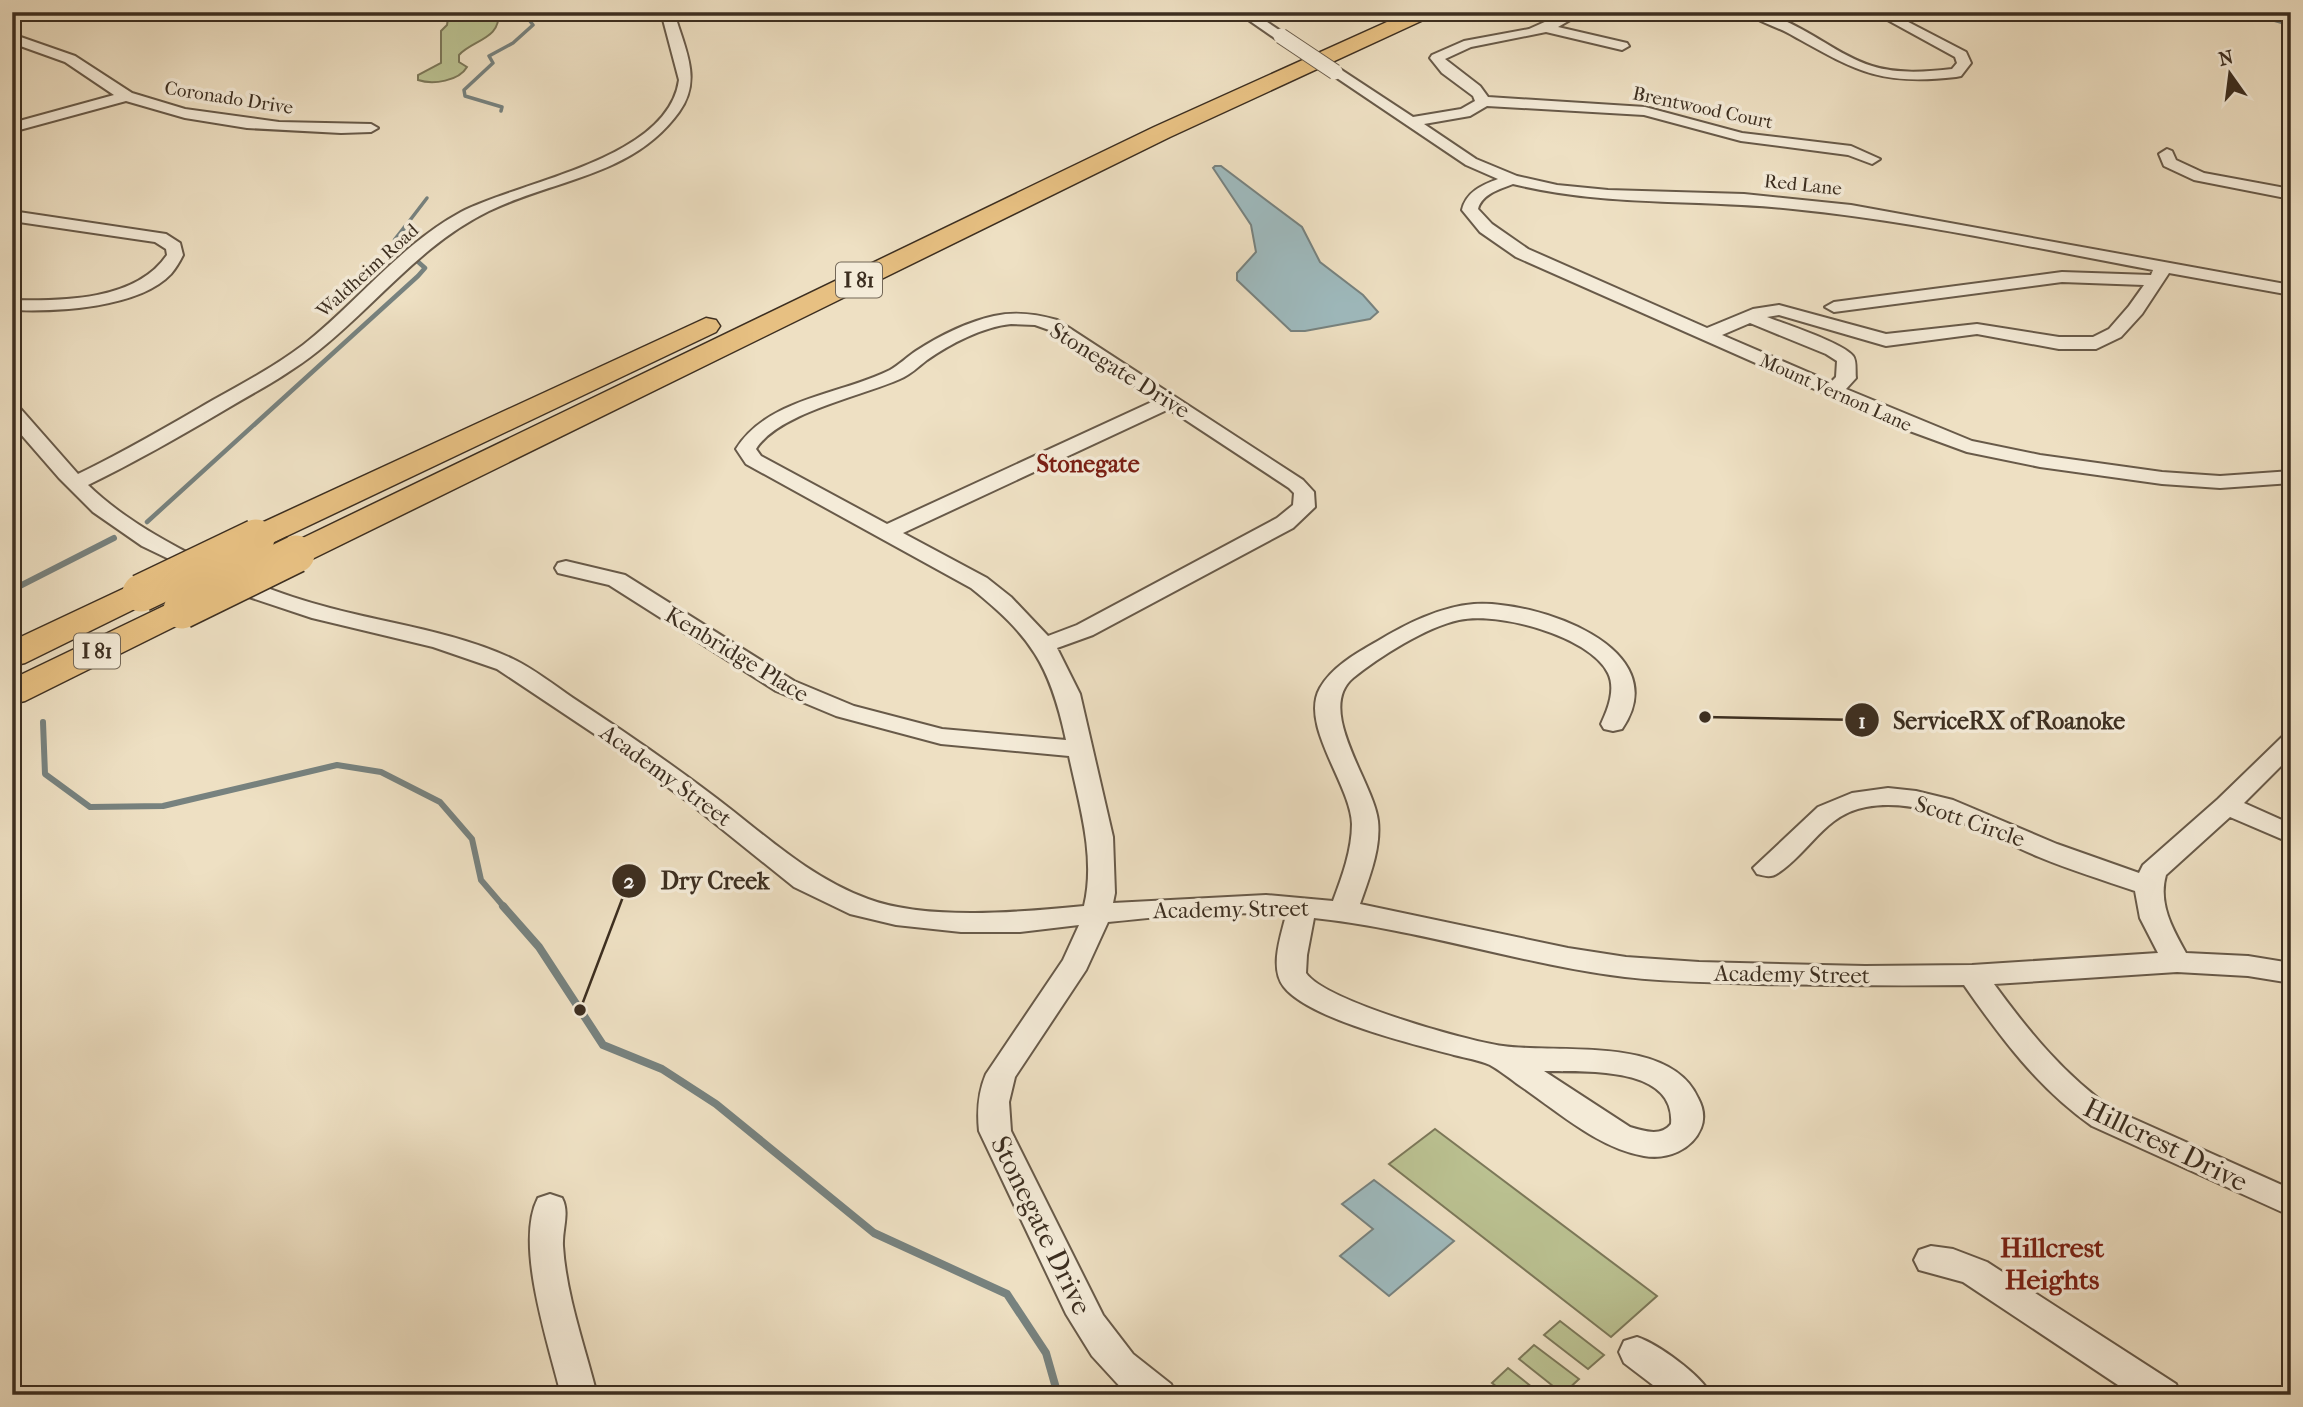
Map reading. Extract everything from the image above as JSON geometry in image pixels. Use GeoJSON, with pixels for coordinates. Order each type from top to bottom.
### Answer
{"type":"FeatureCollection","features":[{"type":"Feature","properties":{"kind":"highway","name":"I 81"},"geometry":{"type":"LineString","coordinates":[[752,305],[1376,12]]}},
{"type":"Feature","properties":{"kind":"highway","name":"I 81"},"geometry":{"type":"LineString","coordinates":[[12,693],[1150,137],[1424,12]]}},
{"type":"Feature","properties":{"kind":"highway","name":"I 81"},"geometry":{"type":"LineString","coordinates":[[12,655],[727,316]]}},
{"type":"Feature","properties":{"kind":"street","name":"Waldheim Road"},"geometry":{"type":"LineString","coordinates":[[75,483],[134,456],[265,379],[352,313],[424,244],[466,216],[510,197],[608,163],[646,138],[663,123],[685,90],[686,80],[667,12]]}},
{"type":"Feature","properties":{"kind":"street","name":"Red Lane"},"geometry":{"type":"LineString","coordinates":[[1243,12],[1471,162],[1537,186],[1589,193],[1744,199],[1851,210],[2160,273],[2291,290]]}},
{"type":"Feature","properties":{"kind":"street"},"geometry":{"type":"LineString","coordinates":[[1411,122],[1465,113],[1483,101],[1480,94],[1440,66],[1437,58],[1456,47],[1528,34],[1578,12]]}},
{"type":"Feature","properties":{"kind":"street"},"geometry":{"type":"LineString","coordinates":[[1751,12],[1867,69],[1902,75],[1934,76],[1956,73],[1964,63],[1961,55],[1879,12]]}},
{"type":"Feature","properties":{"kind":"street"},"geometry":{"type":"LineString","coordinates":[[1545,28],[1622,46]]}},
{"type":"Feature","properties":{"kind":"street","name":"Coronado Drive"},"geometry":{"type":"LineString","coordinates":[[12,38],[77,62],[101,82],[127,96],[182,112],[290,127],[371,128]]}},
{"type":"Feature","properties":{"kind":"street"},"geometry":{"type":"LineString","coordinates":[[12,128],[127,96]]}},
{"type":"Feature","properties":{"kind":"street","name":"Brentwood Court"},"geometry":{"type":"LineString","coordinates":[[1483,101],[1645,111],[1741,137],[1850,151],[1872,159]]}},
{"type":"Feature","properties":{"kind":"street"},"geometry":{"type":"LineString","coordinates":[[2167,154],[2169,163],[2200,177],[2291,194]]}},
{"type":"Feature","properties":{"kind":"street","name":"Mount Vernon Lane"},"geometry":{"type":"LineString","coordinates":[[1512,179],[1473,198],[1470,210],[1486,228],[1508,245],[1537,261],[1949,440],[2029,459],[2191,481],[2291,477]]}},
{"type":"Feature","properties":{"kind":"street"},"geometry":{"type":"LineString","coordinates":[[12,216],[160,238],[174,247],[175,255],[164,271],[141,285],[115,295],[73,304],[35,307],[12,305]]}},
{"type":"Feature","properties":{"kind":"street"},"geometry":{"type":"LineString","coordinates":[[1834,307],[2062,277],[2160,273]]}},
{"type":"Feature","properties":{"kind":"street"},"geometry":{"type":"LineString","coordinates":[[1706,335],[1768,311],[1783,310],[1886,340],[1972,329],[2059,343],[2096,343],[2115,333],[2137,310],[2160,273]]}},
{"type":"Feature","properties":{"kind":"street"},"geometry":{"type":"LineString","coordinates":[[1750,317],[1833,350],[1846,359],[1846,377],[1834,391]]}},
{"type":"Feature","properties":{"kind":"street","name":"Stonegate Drive"},"geometry":{"type":"LineString","coordinates":[[1044,645],[1085,630],[1285,523],[1304,507],[1304,492],[1296,484],[1058,327],[1033,319],[994,322],[930,350],[898,373],[843,391],[762,429],[747,442],[746,449],[753,460],[979,583],[1003,602],[1044,645],[1068,694],[1100,837],[1102,868],[1096,915],[1076,962],[1001,1074],[996,1085],[992,1110],[995,1131],[1081,1311],[1121,1365],[1158,1395]]}},
{"type":"Feature","properties":{"kind":"street"},"geometry":{"type":"LineString","coordinates":[[887,533],[1170,401]]}},
{"type":"Feature","properties":{"kind":"street","name":"Academy Street"},"geometry":{"type":"LineString","coordinates":[[14,415],[75,483],[100,508],[123,525],[254,592],[320,613],[478,653],[505,664],[624,742],[804,881],[852,904],[896,916],[961,922],[1020,922],[1210,904],[1302,906],[1422,925],[1556,956],[1626,967],[1699,972],[1865,976],[1972,975],[2177,962],[2248,966],[2291,973]]}},
{"type":"Feature","properties":{"kind":"street","name":"Kenbridge Place"},"geometry":{"type":"LineString","coordinates":[[566,568],[617,580],[785,686],[845,711],[941,736],[1080,749]]}},
{"type":"Feature","properties":{"kind":"street"},"geometry":{"type":"LineString","coordinates":[[1344,911],[1360,860],[1365,823],[1361,803],[1325,705],[1332,685],[1343,674],[1424,624],[1441,617],[1475,611],[1511,613],[1551,625],[1592,646],[1612,661],[1623,682],[1622,700],[1613,724]]}},
{"type":"Feature","properties":{"kind":"street"},"geometry":{"type":"LineString","coordinates":[[2177,962],[2159,930],[2148,900],[2148,885],[2153,871],[2227,805],[2291,742]]}},
{"type":"Feature","properties":{"kind":"street","name":"Scott Circle"},"geometry":{"type":"LineString","coordinates":[[1767,868],[1832,809],[1860,800],[1904,799],[1953,810],[2062,855],[2148,885]]}},
{"type":"Feature","properties":{"kind":"street"},"geometry":{"type":"LineString","coordinates":[[2227,805],[2291,835]]}},
{"type":"Feature","properties":{"kind":"street"},"geometry":{"type":"LineString","coordinates":[[1302,906],[1291,970],[1294,982],[1303,992],[1348,1012],[1500,1057],[1625,1064],[1654,1072],[1680,1093],[1687,1107],[1688,1120],[1684,1135],[1663,1146],[1632,1142],[1500,1057]]}},
{"type":"Feature","properties":{"kind":"street","name":"Hillcrest Drive"},"geometry":{"type":"LineString","coordinates":[[1972,975],[2040,1066],[2079,1103],[2103,1118],[2291,1203]]}},
{"type":"Feature","properties":{"kind":"street"},"geometry":{"type":"LineString","coordinates":[[550,1207],[546,1242],[548,1266],[579,1395]]}},
{"type":"Feature","properties":{"kind":"street"},"geometry":{"type":"LineString","coordinates":[[1931,1260],[1975,1272],[2163,1395]]}},
{"type":"Feature","properties":{"kind":"street"},"geometry":{"type":"LineString","coordinates":[[1637,1352],[1693,1395]]}},
{"type":"Feature","properties":{"kind":"green space"},"geometry":{"type":"Polygon","coordinates":[[[449,12],[498,12],[498,21],[491,34],[459,55],[459,62],[467,67],[458,76],[438,82],[418,80],[418,75],[441,63],[441,31],[447,25],[449,12]]]}},
{"type":"Feature","properties":{"kind":"green space"},"geometry":{"type":"Polygon","coordinates":[[[1435,1129],[1657,1296],[1611,1337],[1389,1164],[1435,1129]]]}},
{"type":"Feature","properties":{"kind":"green space"},"geometry":{"type":"Polygon","coordinates":[[[1560,1321],[1604,1355],[1588,1369],[1544,1335],[1560,1321]]]}},
{"type":"Feature","properties":{"kind":"green space"},"geometry":{"type":"Polygon","coordinates":[[[1534,1345],[1579,1379],[1563,1394],[1519,1359],[1534,1345]]]}},
{"type":"Feature","properties":{"kind":"green space"},"geometry":{"type":"Polygon","coordinates":[[[1508,1368],[1542,1395],[1507,1395],[1492,1383],[1508,1368]]]}},
{"type":"Feature","properties":{"kind":"water"},"geometry":{"type":"Polygon","coordinates":[[[1221,166],[1302,227],[1320,262],[1363,295],[1378,312],[1370,319],[1305,331],[1291,331],[1237,280],[1237,273],[1256,252],[1251,225],[1213,168],[1221,166]]]}},
{"type":"Feature","properties":{"kind":"water"},"geometry":{"type":"Polygon","coordinates":[[[1374,1180],[1454,1241],[1389,1296],[1340,1256],[1373,1229],[1342,1204],[1374,1180]]]}},
{"type":"Feature","properties":{"kind":"waterway"},"geometry":{"type":"LineString","coordinates":[[501,111],[502,107],[465,96],[464,90],[493,63],[489,56],[513,43],[533,25],[523,12]]}},
{"type":"Feature","properties":{"kind":"waterway"},"geometry":{"type":"LineString","coordinates":[[2246,12],[2291,25]]}},
{"type":"Feature","properties":{"kind":"waterway"},"geometry":{"type":"LineString","coordinates":[[404,228],[427,198]]}},
{"type":"Feature","properties":{"kind":"waterway"},"geometry":{"type":"LineString","coordinates":[[404,252],[399,249],[395,240],[406,226]]}},
{"type":"Feature","properties":{"kind":"waterway"},"geometry":{"type":"LineString","coordinates":[[147,522],[418,276],[425,268],[416,260]]}},
{"type":"Feature","properties":{"kind":"waterway"},"geometry":{"type":"LineString","coordinates":[[12,590],[114,538]]}},
{"type":"Feature","properties":{"kind":"waterway"},"geometry":{"type":"LineString","coordinates":[[43,722],[45,774],[90,807],[163,806],[337,765],[381,772],[440,802],[472,839],[481,880],[505,908]]}},
{"type":"Feature","properties":{"kind":"waterway"},"geometry":{"type":"LineString","coordinates":[[503,906],[539,947],[603,1045],[662,1069],[716,1104],[874,1233],[1007,1294],[1046,1353],[1058,1395]]}},
{"type":"Feature","properties":{"kind":"place","name":"ServiceRX of Roanoke"},"geometry":{"type":"Point","coordinates":[1705,717]}},
{"type":"Feature","properties":{"kind":"place","name":"Dry Creek"},"geometry":{"type":"Point","coordinates":[580,1010]}},
{"type":"Feature","properties":{"kind":"district","name":"Stonegate"},"geometry":{"type":"Point","coordinates":[1088,464]}},
{"type":"Feature","properties":{"kind":"district","name":"Hillcrest Heights"},"geometry":{"type":"Point","coordinates":[2052,1263]}}]}
